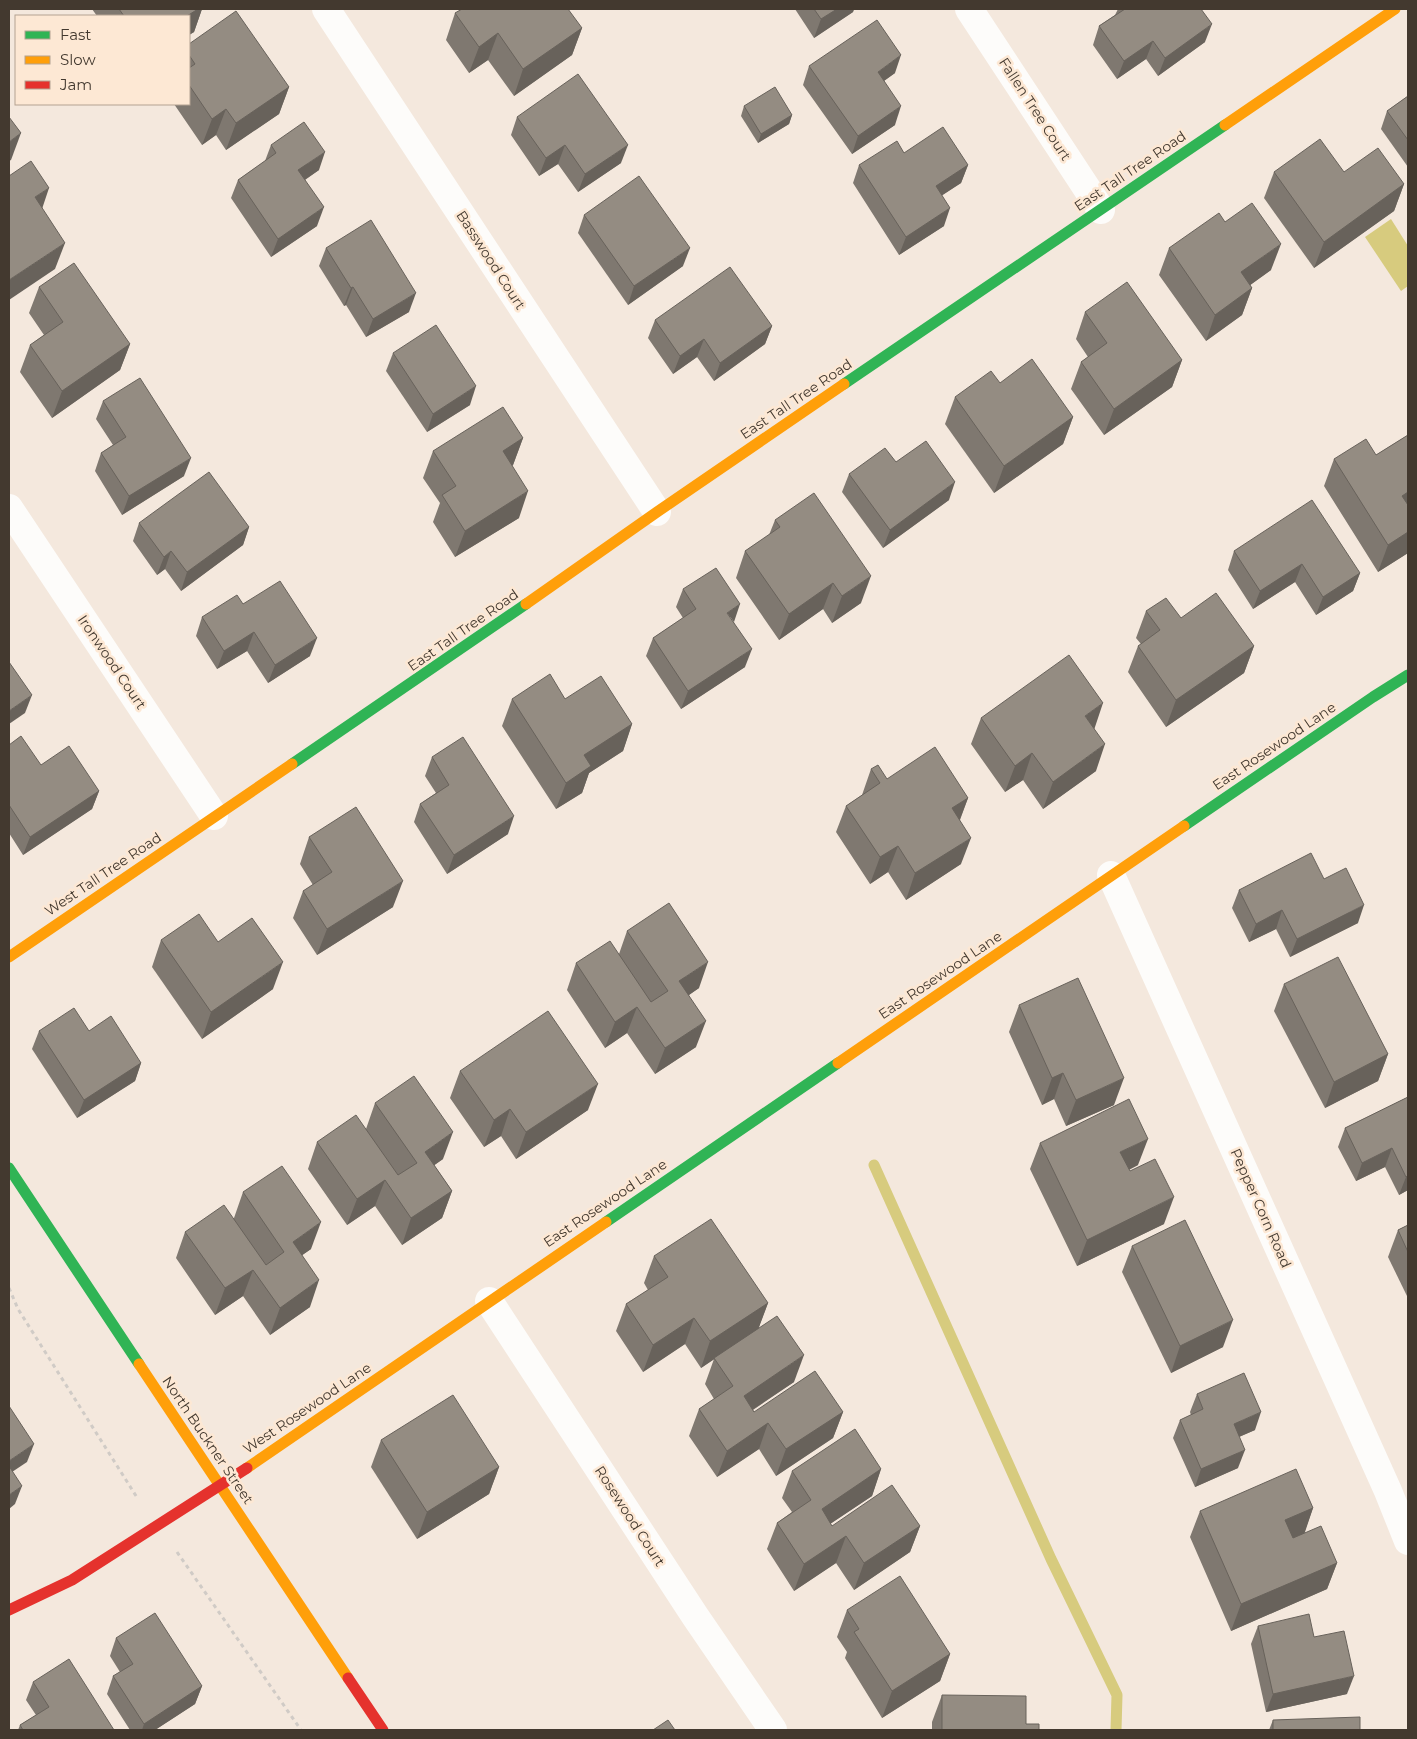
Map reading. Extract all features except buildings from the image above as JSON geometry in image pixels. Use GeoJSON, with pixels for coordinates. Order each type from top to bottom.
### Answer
{"type":"FeatureCollection","features":[{"type":"Feature","properties":{"kind":"street","name":"Basswood Court"},"geometry":{"type":"LineString","coordinates":[[326,9],[657,512]]}},
{"type":"Feature","properties":{"kind":"street","name":"Fallen Tree Court"},"geometry":{"type":"LineString","coordinates":[[969,9],[1101,210]]}},
{"type":"Feature","properties":{"kind":"street","name":"East Tall Tree Road"},"geometry":{"type":"LineString","coordinates":[[214,816],[471,644],[657,512],[1395,9]]}},
{"type":"Feature","properties":{"kind":"street","name":"Ironwood Court"},"geometry":{"type":"LineString","coordinates":[[9,508],[214,816]]}},
{"type":"Feature","properties":{"kind":"street","name":"East Rosewood Lane"},"geometry":{"type":"LineString","coordinates":[[489,1301],[1111,875],[1408,675]]}},
{"type":"Feature","properties":{"kind":"street","name":"West Tall Tree Road"},"geometry":{"type":"LineString","coordinates":[[9,956],[214,816]]}},
{"type":"Feature","properties":{"kind":"street","name":"Pepper Corn Road"},"geometry":{"type":"LineString","coordinates":[[1111,875],[1388,1491],[1408,1541]]}},
{"type":"Feature","properties":{"kind":"street","name":"North Buckner Street"},"geometry":{"type":"LineString","coordinates":[[9,1168],[382,1730]]}},
{"type":"Feature","properties":{"kind":"street","name":"West Rosewood Lane"},"geometry":{"type":"LineString","coordinates":[[9,1610],[72,1580],[220,1486],[489,1301]]}},
{"type":"Feature","properties":{"kind":"street","name":"Rosewood Court"},"geometry":{"type":"LineString","coordinates":[[489,1301],[694,1616],[772,1730]]}},
{"type":"Feature","properties":{"kind":"path"},"geometry":{"type":"LineString","coordinates":[[9,1288],[18,1309],[138,1498]]}},
{"type":"Feature","properties":{"kind":"path"},"geometry":{"type":"LineString","coordinates":[[180,1557],[301,1730]]}},
{"type":"Feature","properties":{"kind":"shaded area"},"geometry":{"type":"Polygon","coordinates":[[[1391,219],[1408,246],[1408,286],[1401,291],[1365,237],[1391,219]]]}},
{"type":"Feature","properties":{"kind":"waterway"},"geometry":{"type":"LineString","coordinates":[[874,1165],[1051,1559],[1117,1695],[1116,1730]]}},
{"type":"Feature","properties":{"kind":"traffic: fast"},"geometry":{"type":"LineString","coordinates":[[844,384],[1225,125]]}},
{"type":"Feature","properties":{"kind":"traffic: fast"},"geometry":{"type":"LineString","coordinates":[[292,764],[526,604]]}},
{"type":"Feature","properties":{"kind":"traffic: fast"},"geometry":{"type":"LineString","coordinates":[[1184,826],[1408,675]]}},
{"type":"Feature","properties":{"kind":"traffic: fast"},"geometry":{"type":"LineString","coordinates":[[606,1222],[838,1063]]}},
{"type":"Feature","properties":{"kind":"traffic: fast"},"geometry":{"type":"LineString","coordinates":[[9,1168],[139,1364]]}},
{"type":"Feature","properties":{"kind":"traffic: slow"},"geometry":{"type":"LineString","coordinates":[[1225,125],[1395,9]]}},
{"type":"Feature","properties":{"kind":"traffic: slow"},"geometry":{"type":"LineString","coordinates":[[526,604],[844,384]]}},
{"type":"Feature","properties":{"kind":"traffic: slow"},"geometry":{"type":"LineString","coordinates":[[9,957],[292,764]]}},
{"type":"Feature","properties":{"kind":"traffic: slow"},"geometry":{"type":"LineString","coordinates":[[838,1063],[1184,826]]}},
{"type":"Feature","properties":{"kind":"traffic: slow"},"geometry":{"type":"LineString","coordinates":[[247,1468],[606,1222]]}},
{"type":"Feature","properties":{"kind":"traffic: slow"},"geometry":{"type":"LineString","coordinates":[[139,1364],[348,1678]]}},
{"type":"Feature","properties":{"kind":"traffic: jam"},"geometry":{"type":"LineString","coordinates":[[9,1610],[72,1580],[247,1468]]}},
{"type":"Feature","properties":{"kind":"traffic: jam"},"geometry":{"type":"LineString","coordinates":[[348,1678],[383,1730]]}}]}
